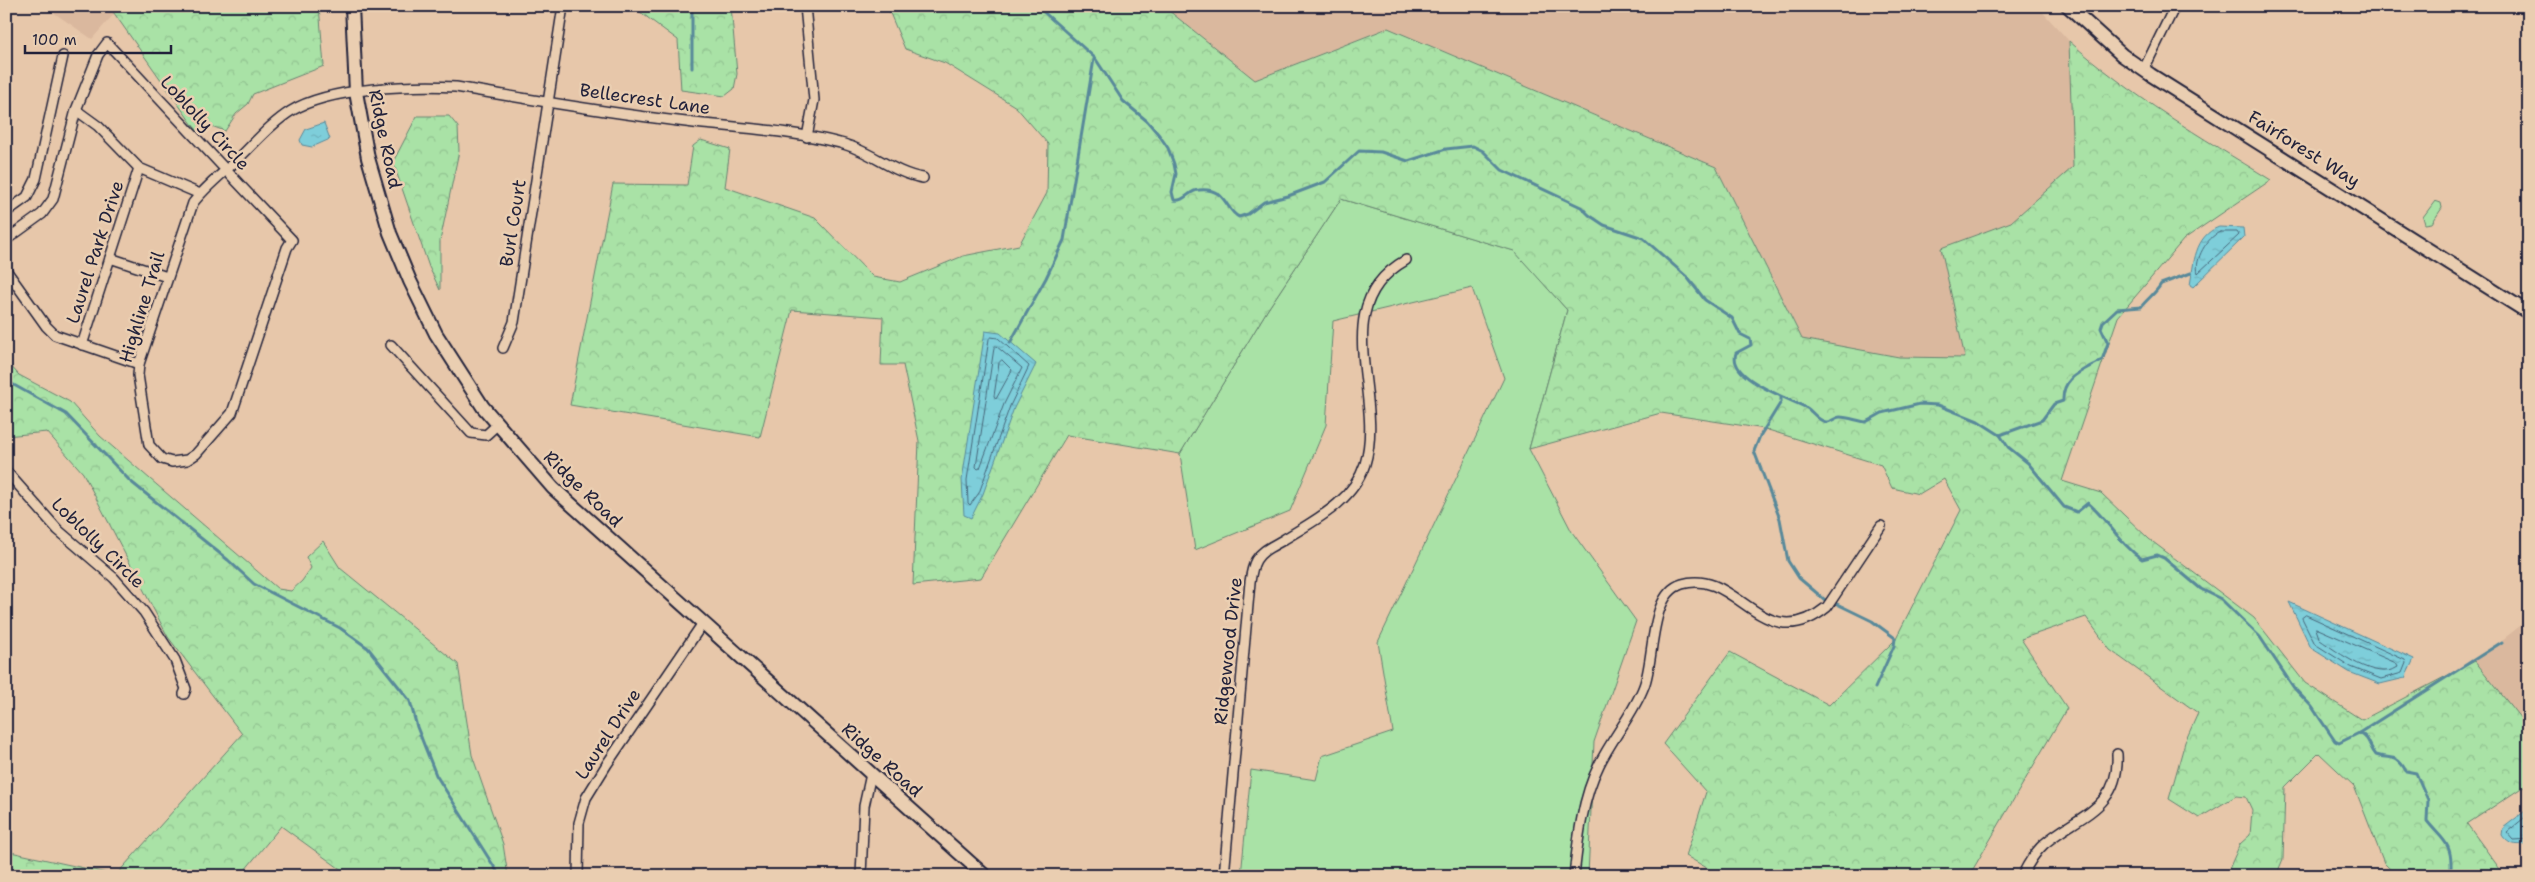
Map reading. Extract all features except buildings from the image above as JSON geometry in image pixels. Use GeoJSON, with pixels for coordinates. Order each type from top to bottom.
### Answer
{"type":"FeatureCollection","features":[{"type":"Feature","properties":{"kind":"street","name":"Ridge Road"},"geometry":{"type":"LineString","coordinates":[[352,6],[356,92],[376,186],[390,233],[410,281],[450,358],[497,425],[553,488],[985,876]]}},
{"type":"Feature","properties":{"kind":"street","name":"Burl Court"},"geometry":{"type":"LineString","coordinates":[[503,348],[514,322],[563,6]]}},
{"type":"Feature","properties":{"kind":"street"},"geometry":{"type":"LineString","coordinates":[[804,6],[814,100],[807,137]]}},
{"type":"Feature","properties":{"kind":"street"},"geometry":{"type":"LineString","coordinates":[[2144,70],[2174,6]]}},
{"type":"Feature","properties":{"kind":"street","name":"Fairforest Way"},"geometry":{"type":"LineString","coordinates":[[2069,7],[2122,55],[2144,70],[2529,313]]}},
{"type":"Feature","properties":{"kind":"street","name":"Loblolly Circle"},"geometry":{"type":"LineString","coordinates":[[6,240],[42,214],[53,198],[76,110],[94,63],[107,43],[292,240]]}},
{"type":"Feature","properties":{"kind":"street"},"geometry":{"type":"LineString","coordinates":[[6,212],[27,197],[36,179],[63,56]]}},
{"type":"Feature","properties":{"kind":"street","name":"Bellecrest Lane"},"geometry":{"type":"LineString","coordinates":[[226,170],[290,111],[314,101],[356,92],[418,85],[456,87],[549,102],[840,142],[858,149],[897,171],[923,178]]}},
{"type":"Feature","properties":{"kind":"street"},"geometry":{"type":"LineString","coordinates":[[76,110],[98,126],[139,168],[200,194]]}},
{"type":"Feature","properties":{"kind":"street","name":"Laurel Park Drive"},"geometry":{"type":"LineString","coordinates":[[82,345],[139,168]]}},
{"type":"Feature","properties":{"kind":"street","name":"Highline Trail"},"geometry":{"type":"LineString","coordinates":[[226,170],[192,203],[139,364],[138,375],[149,445],[162,459],[172,462],[187,460],[207,442],[232,413],[286,248],[292,240]]}},
{"type":"Feature","properties":{"kind":"street"},"geometry":{"type":"LineString","coordinates":[[110,258],[168,277]]}},
{"type":"Feature","properties":{"kind":"street","name":"Ridgewood Drive"},"geometry":{"type":"LineString","coordinates":[[1224,876],[1253,566],[1264,551],[1339,503],[1360,474],[1369,445],[1369,415],[1362,335],[1364,316],[1370,297],[1384,276],[1406,260]]}},
{"type":"Feature","properties":{"kind":"street"},"geometry":{"type":"LineString","coordinates":[[6,270],[46,326],[64,339],[139,364]]}},
{"type":"Feature","properties":{"kind":"street"},"geometry":{"type":"LineString","coordinates":[[391,345],[471,433],[486,435],[497,425]]}},
{"type":"Feature","properties":{"kind":"street","name":"Loblolly Circle"},"geometry":{"type":"LineString","coordinates":[[6,471],[58,530],[114,578],[144,612],[175,660],[186,689],[184,694]]}},
{"type":"Feature","properties":{"kind":"street"},"geometry":{"type":"LineString","coordinates":[[1574,876],[1578,844],[1590,788],[1615,734],[1644,687],[1658,614],[1669,592],[1681,584],[1703,583],[1723,590],[1766,619],[1779,622],[1802,620],[1819,614],[1827,607],[1881,526]]}},
{"type":"Feature","properties":{"kind":"street","name":"Laurel Drive"},"geometry":{"type":"LineString","coordinates":[[578,876],[579,823],[586,798],[612,756],[703,623]]}},
{"type":"Feature","properties":{"kind":"street"},"geometry":{"type":"LineString","coordinates":[[2022,876],[2043,845],[2086,817],[2104,801],[2115,780],[2117,754]]}},
{"type":"Feature","properties":{"kind":"street"},"geometry":{"type":"LineString","coordinates":[[861,876],[864,806],[871,774]]}},
{"type":"Feature","properties":{"kind":"shaded area"},"geometry":{"type":"Polygon","coordinates":[[[44,6],[109,6],[114,14],[92,39],[44,6]]]}},
{"type":"Feature","properties":{"kind":"shaded area"},"geometry":{"type":"Polygon","coordinates":[[[1163,6],[2037,6],[2069,41],[2073,167],[2011,222],[1941,248],[1965,358],[1899,357],[1802,340],[1716,167],[1388,28],[1255,80],[1163,6]]]}},
{"type":"Feature","properties":{"kind":"shaded area"},"geometry":{"type":"Polygon","coordinates":[[[2529,619],[2529,729],[2475,661],[2529,619]]]}},
{"type":"Feature","properties":{"kind":"green space"},"geometry":{"type":"Polygon","coordinates":[[[109,6],[319,6],[324,66],[253,94],[248,104],[236,114],[225,131],[206,124],[197,131],[109,6]]]}},
{"type":"Feature","properties":{"kind":"green space"},"geometry":{"type":"Polygon","coordinates":[[[639,6],[731,6],[737,74],[734,89],[725,96],[681,90],[678,40],[640,12],[639,6]]]}},
{"type":"Feature","properties":{"kind":"green space"},"geometry":{"type":"Polygon","coordinates":[[[887,6],[1163,6],[1255,80],[1388,28],[1716,167],[1802,339],[1899,357],[1965,358],[1941,248],[2011,222],[2073,167],[2069,41],[2142,98],[2271,180],[2184,239],[2118,317],[2062,481],[2101,493],[2149,539],[2254,618],[2305,683],[2362,720],[2475,661],[2529,729],[2529,783],[2467,824],[2505,876],[2397,876],[2384,863],[2354,786],[2319,753],[2285,787],[2283,859],[2276,876],[2226,876],[2240,844],[2250,835],[2252,810],[2246,797],[2236,796],[2199,818],[2169,799],[2185,742],[2198,713],[2110,650],[2086,617],[2021,639],[2067,708],[1969,876],[1721,876],[1686,856],[1706,792],[1663,744],[1730,652],[1829,705],[1895,640],[1961,510],[1944,479],[1919,494],[1892,488],[1881,465],[1765,429],[1661,413],[1529,449],[1567,310],[1514,251],[1341,199],[1268,309],[1180,454],[1067,435],[981,578],[913,585],[919,441],[903,365],[881,365],[883,317],[792,310],[760,437],[570,405],[613,184],[687,185],[693,146],[701,140],[730,149],[725,187],[815,218],[873,277],[900,282],[963,256],[1019,245],[1047,193],[1048,144],[1016,107],[945,63],[905,49],[887,6]]]}},
{"type":"Feature","properties":{"kind":"green space"},"geometry":{"type":"Polygon","coordinates":[[[417,116],[449,116],[458,127],[459,151],[440,241],[440,290],[429,267],[393,162],[417,116]]]}},
{"type":"Feature","properties":{"kind":"green space"},"geometry":{"type":"Polygon","coordinates":[[[1341,199],[1515,251],[1567,310],[1529,449],[1572,532],[1636,621],[1594,742],[1588,876],[1241,876],[1251,770],[1316,780],[1322,756],[1393,732],[1378,642],[1504,378],[1472,288],[1333,321],[1326,425],[1290,511],[1195,550],[1180,454],[1268,309],[1341,199]]]}},
{"type":"Feature","properties":{"kind":"green space"},"geometry":{"type":"Polygon","coordinates":[[[2435,201],[2441,203],[2442,208],[2432,223],[2425,224],[2423,217],[2435,201]]]}},
{"type":"Feature","properties":{"kind":"green space"},"geometry":{"type":"Polygon","coordinates":[[[6,361],[19,375],[70,402],[100,436],[278,589],[291,591],[302,581],[311,568],[306,557],[323,541],[340,568],[458,664],[472,755],[503,844],[508,876],[350,876],[281,826],[240,876],[6,876],[6,851],[116,875],[242,734],[168,637],[83,473],[47,432],[6,436],[6,361]]]}},
{"type":"Feature","properties":{"kind":"water"},"geometry":{"type":"Polygon","coordinates":[[[324,123],[330,139],[312,147],[302,145],[300,140],[306,129],[324,123]]]}},
{"type":"Feature","properties":{"kind":"water"},"geometry":{"type":"Polygon","coordinates":[[[2219,227],[2243,228],[2244,237],[2193,287],[2190,285],[2194,260],[2200,244],[2204,237],[2219,227]]]}},
{"type":"Feature","properties":{"kind":"water"},"geometry":{"type":"Polygon","coordinates":[[[985,331],[1000,333],[1036,364],[1014,408],[983,494],[971,518],[964,515],[962,480],[985,331]]]}},
{"type":"Feature","properties":{"kind":"water"},"geometry":{"type":"Polygon","coordinates":[[[2289,602],[2414,659],[2405,678],[2380,684],[2349,672],[2311,648],[2289,602]]]}},
{"type":"Feature","properties":{"kind":"water"},"geometry":{"type":"Polygon","coordinates":[[[2529,808],[2529,844],[2510,843],[2502,835],[2503,828],[2529,808]]]}},
{"type":"Feature","properties":{"kind":"waterway"},"geometry":{"type":"LineString","coordinates":[[692,6],[692,68]]}},
{"type":"Feature","properties":{"kind":"waterway"},"geometry":{"type":"LineString","coordinates":[[1037,6],[1095,58],[1123,101],[1147,121],[1159,135],[1168,148],[1174,164],[1176,174],[1172,192],[1174,200],[1181,199],[1192,192],[1208,190],[1220,196],[1234,214],[1239,217],[1248,214],[1264,202],[1288,196],[1325,182],[1359,151],[1381,152],[1408,161],[1446,149],[1473,146],[1483,151],[1502,170],[1581,207],[1604,225],[1643,238],[1687,277],[1705,300],[1732,318],[1740,334],[1750,339],[1751,345],[1736,353],[1736,362],[1741,371],[1762,387],[1807,408],[1820,420],[1828,422],[1840,417],[1866,422],[1882,413],[1920,404],[1938,405],[1978,421],[2000,435],[2008,447],[2028,463],[2064,507],[2077,512],[2088,503],[2127,546],[2142,559],[2157,555],[2164,558],[2201,589],[2221,599],[2260,637],[2294,688],[2312,707],[2335,741],[2339,743],[2359,733],[2367,740],[2376,755],[2396,759],[2406,771],[2416,773],[2428,800],[2427,821],[2445,842],[2450,852],[2451,868],[2448,872],[2440,872],[2437,876]]}},
{"type":"Feature","properties":{"kind":"waterway"},"geometry":{"type":"LineString","coordinates":[[1010,343],[1046,278],[1064,240],[1094,59]]}},
{"type":"Feature","properties":{"kind":"waterway"},"geometry":{"type":"LineString","coordinates":[[2000,435],[2042,420],[2054,404],[2063,401],[2066,386],[2070,380],[2081,371],[2102,360],[2108,343],[2101,328],[2103,322],[2117,309],[2141,307],[2161,284],[2191,273]]}},
{"type":"Feature","properties":{"kind":"waterway"},"geometry":{"type":"LineString","coordinates":[[6,377],[12,384],[66,414],[130,481],[228,560],[254,584],[340,628],[368,648],[410,701],[417,727],[436,775],[500,876]]}},
{"type":"Feature","properties":{"kind":"waterway"},"geometry":{"type":"LineString","coordinates":[[1781,397],[1781,402],[1760,436],[1754,451],[1780,519],[1788,561],[1799,578],[1825,600]]}},
{"type":"Feature","properties":{"kind":"waterway"},"geometry":{"type":"LineString","coordinates":[[1837,604],[1872,621],[1895,638],[1894,646],[1875,688]]}},
{"type":"Feature","properties":{"kind":"waterway"},"geometry":{"type":"LineString","coordinates":[[2359,733],[2502,642]]}}]}
